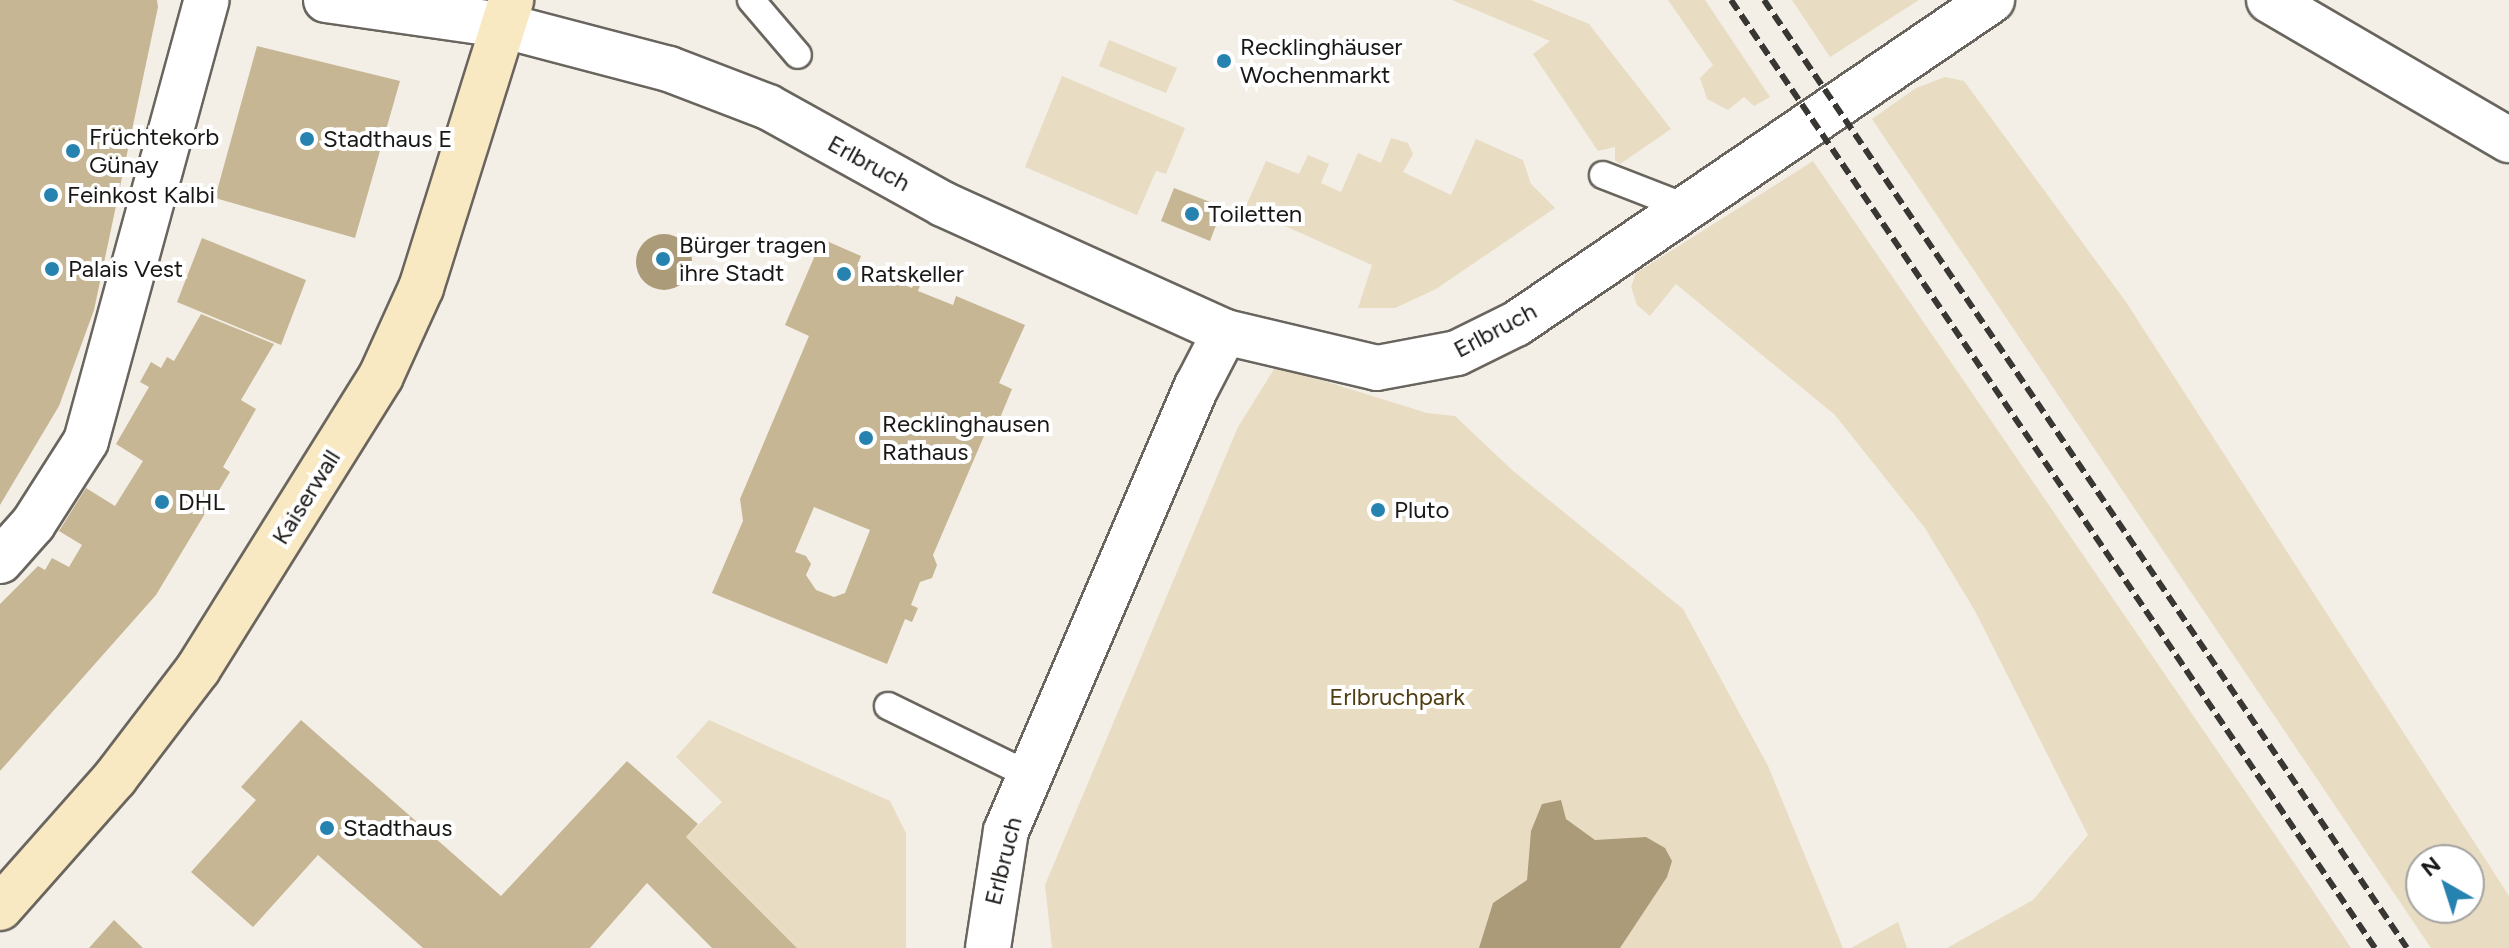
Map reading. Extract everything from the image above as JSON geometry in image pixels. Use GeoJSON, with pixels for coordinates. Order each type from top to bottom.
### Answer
{"type":"FeatureCollection","features":[{"type":"Feature","properties":{"kind":"main road","name":"Kaiserwall"},"geometry":{"type":"LineString","coordinates":[[0,908],[115,778],[198,669],[381,376],[426,274],[505,8]]}},
{"type":"Feature","properties":{"kind":"street"},"geometry":{"type":"LineString","coordinates":[[0,561],[33,524],[86,441],[150,198],[207,0]]}},
{"type":"Feature","properties":{"kind":"street","name":"Erlbruch"},"geometry":{"type":"LineString","coordinates":[[326,0],[505,8],[768,107],[943,204],[1225,332],[1377,368],[1419,364],[1457,353],[1516,324],[1992,0]]}},
{"type":"Feature","properties":{"kind":"street"},"geometry":{"type":"LineString","coordinates":[[2269,0],[2509,140]]}},
{"type":"Feature","properties":{"kind":"street","name":"Erlbruch"},"geometry":{"type":"LineString","coordinates":[[988,948],[1006,831],[1197,386],[1225,332]]}},
{"type":"Feature","properties":{"kind":"lane"},"geometry":{"type":"LineString","coordinates":[[751,0],[798,55]]}},
{"type":"Feature","properties":{"kind":"lane"},"geometry":{"type":"LineString","coordinates":[[1603,175],[1685,207]]}},
{"type":"Feature","properties":{"kind":"lane"},"geometry":{"type":"LineString","coordinates":[[888,706],[1029,775]]}},
{"type":"Feature","properties":{"kind":"green space"},"geometry":{"type":"Polygon","coordinates":[[[1452,0],[1531,0],[1589,24],[1671,129],[1620,164],[1615,160],[1615,147],[1598,151],[1533,54],[1550,41],[1452,0]]]}},
{"type":"Feature","properties":{"kind":"green space"},"geometry":{"type":"Polygon","coordinates":[[[1668,0],[1705,0],[1770,97],[1754,106],[1744,97],[1728,110],[1707,99],[1700,78],[1713,65],[1668,0]]]}},
{"type":"Feature","properties":{"kind":"green space"},"geometry":{"type":"Polygon","coordinates":[[[1792,0],[1919,0],[1830,57],[1792,0]]]}},
{"type":"Feature","properties":{"kind":"green space"},"geometry":{"type":"Polygon","coordinates":[[[1109,40],[1177,68],[1166,93],[1099,66],[1109,40]]]}},
{"type":"Feature","properties":{"kind":"green space"},"geometry":{"type":"Polygon","coordinates":[[[1062,76],[1185,128],[1166,174],[1156,171],[1137,215],[1025,167],[1062,76]]]}},
{"type":"Feature","properties":{"kind":"green space"},"geometry":{"type":"Polygon","coordinates":[[[1945,77],[1964,81],[2126,302],[2475,844],[2405,844],[2405,909],[1872,119],[1916,88],[1945,77]]]}},
{"type":"Feature","properties":{"kind":"green space"},"geometry":{"type":"Polygon","coordinates":[[[1391,138],[1408,143],[1413,154],[1403,172],[1451,195],[1476,139],[1523,160],[1531,184],[1555,208],[1436,289],[1395,308],[1358,308],[1372,265],[1245,208],[1266,161],[1299,174],[1308,155],[1329,164],[1321,183],[1341,192],[1358,153],[1381,163],[1391,138]]]}},
{"type":"Feature","properties":{"kind":"green space"},"geometry":{"type":"Polygon","coordinates":[[[1813,161],[2351,948],[1947,948],[2033,900],[2088,835],[1975,611],[1925,528],[1835,415],[1676,284],[1650,316],[1637,305],[1631,287],[1636,273],[1813,161]]]}},
{"type":"Feature","properties":{"kind":"green space","name":"Erlbruchpark"},"geometry":{"type":"Polygon","coordinates":[[[1276,366],[1427,413],[1455,416],[1512,470],[1683,609],[1768,766],[1843,948],[1052,948],[1045,885],[1238,427],[1276,366]]]}},
{"type":"Feature","properties":{"kind":"green space"},"geometry":{"type":"Polygon","coordinates":[[[709,720],[890,801],[906,833],[906,948],[797,948],[686,837],[722,802],[676,757],[709,720]]]}},
{"type":"Feature","properties":{"kind":"green space"},"geometry":{"type":"Polygon","coordinates":[[[2485,859],[2509,896],[2509,948],[2431,948],[2415,924],[2485,924],[2485,859]]]}},
{"type":"Feature","properties":{"kind":"green space"},"geometry":{"type":"Polygon","coordinates":[[[1898,922],[1907,948],[1851,948],[1898,922]]]}},
{"type":"Feature","properties":{"kind":"shaded area"},"geometry":{"type":"Polygon","coordinates":[[[664,234],[684,242],[692,262],[684,282],[664,290],[644,282],[636,262],[644,242],[664,234]]]}},
{"type":"Feature","properties":{"kind":"shaded area"},"geometry":{"type":"Polygon","coordinates":[[[1561,800],[1566,819],[1595,840],[1646,837],[1665,848],[1672,861],[1667,877],[1620,948],[1479,948],[1493,903],[1527,880],[1531,831],[1542,804],[1561,800]]]}},
{"type":"Feature","properties":{"kind":"building","name":"Palais Vest"},"geometry":{"type":"Polygon","coordinates":[[[0,0],[157,0],[158,7],[94,310],[59,406],[0,505],[0,0]]]}},
{"type":"Feature","properties":{"kind":"building","name":"Stadthaus E"},"geometry":{"type":"Polygon","coordinates":[[[257,46],[400,81],[355,238],[215,198],[257,46]]]}},
{"type":"Feature","properties":{"kind":"building","name":"Toiletten"},"geometry":{"type":"Polygon","coordinates":[[[1174,188],[1223,207],[1210,241],[1161,221],[1174,188]]]}},
{"type":"Feature","properties":{"kind":"building"},"geometry":{"type":"Polygon","coordinates":[[[202,238],[306,280],[281,345],[177,302],[202,238]]]}},
{"type":"Feature","properties":{"kind":"building"},"geometry":{"type":"Polygon","coordinates":[[[822,239],[861,256],[857,266],[881,275],[884,268],[891,271],[888,278],[912,288],[915,281],[921,283],[918,291],[953,305],[956,296],[1025,325],[999,383],[1012,389],[1000,418],[993,415],[933,555],[937,565],[932,578],[920,582],[911,605],[918,608],[912,622],[905,619],[887,664],[712,593],[743,521],[740,499],[809,336],[785,325],[822,239]],[[814,507],[795,552],[806,556],[811,564],[806,575],[816,590],[834,597],[845,593],[870,530],[814,507]]]}},
{"type":"Feature","properties":{"kind":"building"},"geometry":{"type":"Polygon","coordinates":[[[201,314],[274,344],[241,400],[256,409],[223,467],[230,472],[156,595],[0,771],[0,604],[38,566],[45,570],[52,558],[69,567],[82,545],[59,531],[86,488],[115,506],[143,461],[116,444],[149,387],[140,382],[151,362],[161,368],[167,357],[174,361],[201,314]]]}},
{"type":"Feature","properties":{"kind":"building"},"geometry":{"type":"Polygon","coordinates":[[[301,720],[501,896],[627,761],[698,824],[686,837],[797,948],[712,948],[647,883],[590,948],[423,948],[318,855],[253,927],[191,872],[256,800],[241,787],[301,720]]]}},
{"type":"Feature","properties":{"kind":"building"},"geometry":{"type":"Polygon","coordinates":[[[114,920],[143,948],[89,948],[114,920]]]}},
{"type":"Feature","properties":{"kind":"railway"},"geometry":{"type":"LineString","coordinates":[[1731,0],[2375,948]]}},
{"type":"Feature","properties":{"kind":"railway"},"geometry":{"type":"LineString","coordinates":[[1764,0],[2407,948]]}},
{"type":"Feature","properties":{"kind":"place","name":"Recklinghäuser Wochenmarkt"},"geometry":{"type":"Point","coordinates":[1224,61]}},
{"type":"Feature","properties":{"kind":"place","name":"Stadthaus E"},"geometry":{"type":"Point","coordinates":[307,139]}},
{"type":"Feature","properties":{"kind":"place","name":"Früchtekorb Günay"},"geometry":{"type":"Point","coordinates":[73,151]}},
{"type":"Feature","properties":{"kind":"place","name":"Feinkost Kalbi"},"geometry":{"type":"Point","coordinates":[51,195]}},
{"type":"Feature","properties":{"kind":"place","name":"Toiletten"},"geometry":{"type":"Point","coordinates":[1192,214]}},
{"type":"Feature","properties":{"kind":"place","name":"Bürger tragen ihre Stadt"},"geometry":{"type":"Point","coordinates":[663,259]}},
{"type":"Feature","properties":{"kind":"place","name":"Palais Vest"},"geometry":{"type":"Point","coordinates":[52,269]}},
{"type":"Feature","properties":{"kind":"place","name":"Ratskeller"},"geometry":{"type":"Point","coordinates":[844,274]}},
{"type":"Feature","properties":{"kind":"place","name":"Recklinghausen Rathaus"},"geometry":{"type":"Point","coordinates":[866,438]}},
{"type":"Feature","properties":{"kind":"place","name":"DHL"},"geometry":{"type":"Point","coordinates":[162,502]}},
{"type":"Feature","properties":{"kind":"place","name":"Pluto"},"geometry":{"type":"Point","coordinates":[1378,510]}},
{"type":"Feature","properties":{"kind":"place","name":"Stadthaus"},"geometry":{"type":"Point","coordinates":[327,828]}}]}
